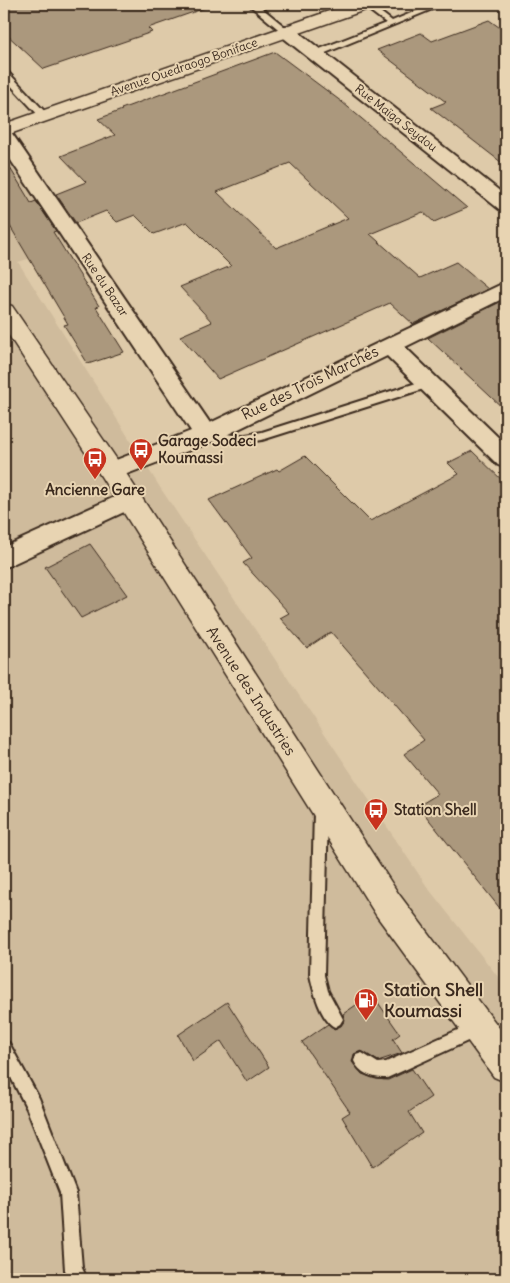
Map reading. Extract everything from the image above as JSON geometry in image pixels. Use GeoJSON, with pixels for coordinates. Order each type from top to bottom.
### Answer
{"type":"FeatureCollection","features":[{"type":"Feature","properties":{"kind":"street","name":"Avenue Ouedraogo Boniface"},"geometry":{"type":"LineString","coordinates":[[4,130],[365,4]]}},
{"type":"Feature","properties":{"kind":"street","name":"Rue Maïga Seydou"},"geometry":{"type":"LineString","coordinates":[[286,31],[506,205]]}},
{"type":"Feature","properties":{"kind":"street","name":"Rue du Bazar"},"geometry":{"type":"LineString","coordinates":[[4,136],[206,434]]}},
{"type":"Feature","properties":{"kind":"street","name":"Rue des Trois Marchés"},"geometry":{"type":"LineString","coordinates":[[111,471],[206,434],[506,289]]}},
{"type":"Feature","properties":{"kind":"street","name":"Avenue des Industries"},"geometry":{"type":"LineString","coordinates":[[4,311],[111,471],[387,904],[506,1065]]}},
{"type":"Feature","properties":{"kind":"street"},"geometry":{"type":"LineString","coordinates":[[389,345],[506,459]]}},
{"type":"Feature","properties":{"kind":"street"},"geometry":{"type":"LineString","coordinates":[[4,558],[128,500]]}},
{"type":"Feature","properties":{"kind":"lane"},"geometry":{"type":"LineString","coordinates":[[252,4],[286,31]]}},
{"type":"Feature","properties":{"kind":"lane"},"geometry":{"type":"LineString","coordinates":[[365,4],[392,24]]}},
{"type":"Feature","properties":{"kind":"lane"},"geometry":{"type":"LineString","coordinates":[[315,54],[431,8]]}},
{"type":"Feature","properties":{"kind":"lane"},"geometry":{"type":"LineString","coordinates":[[4,73],[44,116]]}},
{"type":"Feature","properties":{"kind":"lane"},"geometry":{"type":"LineString","coordinates":[[206,434],[240,440],[262,436],[428,383]]}},
{"type":"Feature","properties":{"kind":"lane"},"geometry":{"type":"LineString","coordinates":[[321,801],[317,975],[321,993],[335,1019]]}},
{"type":"Feature","properties":{"kind":"lane"},"geometry":{"type":"LineString","coordinates":[[362,1061],[376,1071],[387,1070],[480,1028]]}},
{"type":"Feature","properties":{"kind":"lane"},"geometry":{"type":"LineString","coordinates":[[4,1048],[33,1104],[68,1193],[74,1270],[79,1279]]}},
{"type":"Feature","properties":{"kind":"shaded area"},"geometry":{"type":"Polygon","coordinates":[[[7,152],[68,247],[18,262],[161,489],[428,888],[506,987],[506,1279],[4,1279],[4,153],[7,152]]]}},
{"type":"Feature","properties":{"kind":"building"},"geometry":{"type":"Polygon","coordinates":[[[4,4],[204,4],[205,8],[148,28],[152,32],[44,69],[4,32],[4,4]]]}},
{"type":"Feature","properties":{"kind":"building"},"geometry":{"type":"Polygon","coordinates":[[[489,20],[506,32],[506,166],[431,108],[446,102],[377,50],[421,33],[432,41],[489,20]]]}},
{"type":"Feature","properties":{"kind":"building"},"geometry":{"type":"Polygon","coordinates":[[[275,52],[342,102],[467,208],[434,222],[423,212],[370,234],[420,278],[456,262],[488,289],[413,324],[390,303],[218,379],[180,336],[212,322],[180,287],[231,266],[187,222],[154,234],[135,215],[117,222],[106,211],[76,223],[56,194],[86,182],[61,156],[115,135],[98,119],[275,52]],[[290,163],[217,192],[276,248],[348,218],[290,163]]]}},
{"type":"Feature","properties":{"kind":"building"},"geometry":{"type":"Polygon","coordinates":[[[4,158],[31,203],[36,201],[56,231],[53,232],[99,306],[96,307],[124,352],[88,364],[64,325],[68,324],[4,216],[4,158]]]}},
{"type":"Feature","properties":{"kind":"building"},"geometry":{"type":"Polygon","coordinates":[[[502,301],[506,304],[506,411],[428,338],[502,301]]]}},
{"type":"Feature","properties":{"kind":"building"},"geometry":{"type":"Polygon","coordinates":[[[472,451],[506,484],[506,916],[418,806],[438,794],[404,754],[424,740],[331,632],[307,648],[280,618],[289,613],[243,563],[252,558],[209,500],[277,469],[279,471],[305,456],[370,521],[459,474],[448,463],[472,451]]]}},
{"type":"Feature","properties":{"kind":"building"},"geometry":{"type":"Polygon","coordinates":[[[90,544],[127,595],[81,618],[45,567],[90,544]]]}},
{"type":"Feature","properties":{"kind":"building"},"geometry":{"type":"Polygon","coordinates":[[[372,994],[400,1034],[393,1039],[402,1053],[378,1061],[361,1051],[354,1054],[352,1062],[362,1074],[377,1079],[388,1080],[412,1069],[431,1097],[409,1112],[422,1133],[372,1167],[342,1117],[350,1112],[302,1042],[328,1024],[334,1029],[341,1026],[345,1020],[343,1014],[372,994]]]}},
{"type":"Feature","properties":{"kind":"building"},"geometry":{"type":"Polygon","coordinates":[[[227,1002],[269,1067],[247,1082],[221,1041],[193,1061],[178,1035],[227,1002]]]}},
{"type":"Feature","properties":{"kind":"place","name":"Garage Sodeci Koumassi"},"geometry":{"type":"Point","coordinates":[141,471]}},
{"type":"Feature","properties":{"kind":"place","name":"Ancienne Gare"},"geometry":{"type":"Point","coordinates":[95,480]}},
{"type":"Feature","properties":{"kind":"place","name":"Station Shell"},"geometry":{"type":"Point","coordinates":[376,831]}},
{"type":"Feature","properties":{"kind":"place","name":"Station Shell Koumassi"},"geometry":{"type":"Point","coordinates":[366,1021]}}]}
